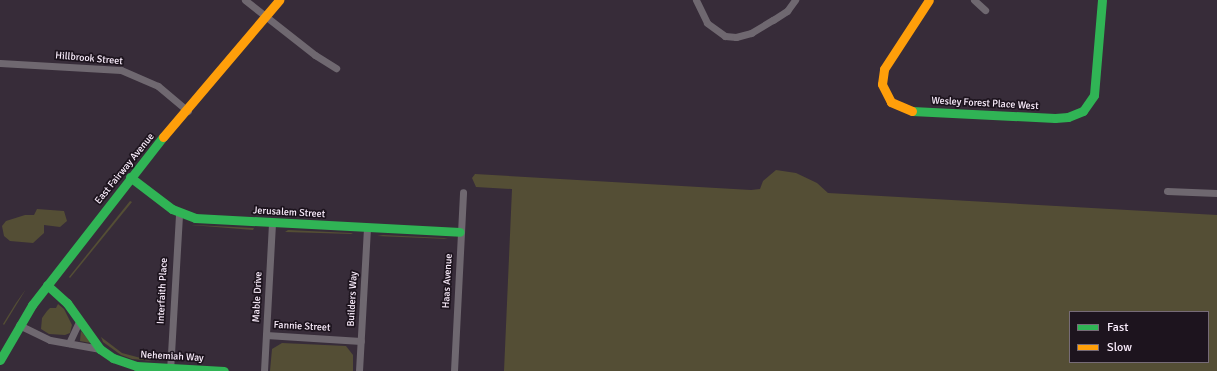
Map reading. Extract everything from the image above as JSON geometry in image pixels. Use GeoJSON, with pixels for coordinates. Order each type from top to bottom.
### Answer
{"type":"FeatureCollection","features":[{"type":"Feature","properties":{"kind":"street"},"geometry":{"type":"LineString","coordinates":[[244,0],[315,55],[336,68]]}},
{"type":"Feature","properties":{"kind":"street","name":"East Fairway Avenue"},"geometry":{"type":"LineString","coordinates":[[0,360],[18,325],[130,176],[188,111],[279,0]]}},
{"type":"Feature","properties":{"kind":"street"},"geometry":{"type":"LineString","coordinates":[[696,0],[707,23],[721,34],[736,38],[751,33],[787,11],[795,0]]}},
{"type":"Feature","properties":{"kind":"street","name":"Wesley Forest Place West"},"geometry":{"type":"LineString","coordinates":[[930,0],[884,69],[883,88],[891,102],[903,109],[912,111],[1055,118],[1079,113],[1087,107],[1096,89],[1102,0]]}},
{"type":"Feature","properties":{"kind":"street"},"geometry":{"type":"LineString","coordinates":[[974,0],[985,10]]}},
{"type":"Feature","properties":{"kind":"street","name":"Hillbrook Street"},"geometry":{"type":"LineString","coordinates":[[0,63],[120,70],[158,86],[188,111]]}},
{"type":"Feature","properties":{"kind":"street","name":"Jerusalem Street"},"geometry":{"type":"LineString","coordinates":[[130,176],[179,213],[201,219],[460,232]]}},
{"type":"Feature","properties":{"kind":"street"},"geometry":{"type":"LineString","coordinates":[[1167,190],[1217,193]]}},
{"type":"Feature","properties":{"kind":"street","name":"Haas Avenue"},"geometry":{"type":"LineString","coordinates":[[454,371],[463,192]]}},
{"type":"Feature","properties":{"kind":"street","name":"Interfaith Place"},"geometry":{"type":"LineString","coordinates":[[170,370],[179,213]]}},
{"type":"Feature","properties":{"kind":"street","name":"Mable Drive"},"geometry":{"type":"LineString","coordinates":[[264,371],[272,223]]}},
{"type":"Feature","properties":{"kind":"street","name":"Builders Way"},"geometry":{"type":"LineString","coordinates":[[359,371],[367,227]]}},
{"type":"Feature","properties":{"kind":"street","name":"Nehemiah Way"},"geometry":{"type":"LineString","coordinates":[[47,285],[67,302],[79,322],[100,348]]}},
{"type":"Feature","properties":{"kind":"street"},"geometry":{"type":"LineString","coordinates":[[69,343],[79,322]]}},
{"type":"Feature","properties":{"kind":"street","name":"Nehemiah Way"},"geometry":{"type":"LineString","coordinates":[[18,325],[42,338],[100,348],[130,365],[170,370],[224,371]]}},
{"type":"Feature","properties":{"kind":"street","name":"Fannie Street"},"geometry":{"type":"LineString","coordinates":[[266,336],[361,341]]}},
{"type":"Feature","properties":{"kind":"shaded area"},"geometry":{"type":"Polygon","coordinates":[[[776,170],[796,173],[817,183],[828,193],[1217,215],[1217,371],[504,371],[512,189],[476,187],[472,178],[475,174],[751,190],[760,189],[763,181],[776,170]]]}},
{"type":"Feature","properties":{"kind":"shaded area"},"geometry":{"type":"Polygon","coordinates":[[[130,201],[132,202],[70,278],[69,277],[130,201]]]}},
{"type":"Feature","properties":{"kind":"shaded area"},"geometry":{"type":"Polygon","coordinates":[[[37,209],[64,211],[67,221],[60,227],[44,225],[44,233],[33,243],[10,241],[4,236],[2,226],[6,221],[25,215],[34,215],[37,209]]]}},
{"type":"Feature","properties":{"kind":"shaded area"},"geometry":{"type":"Polygon","coordinates":[[[191,225],[195,225],[254,228],[253,230],[191,225]]]}},
{"type":"Feature","properties":{"kind":"shaded area"},"geometry":{"type":"Polygon","coordinates":[[[288,230],[351,233],[353,234],[285,232],[288,230]]]}},
{"type":"Feature","properties":{"kind":"shaded area"},"geometry":{"type":"Polygon","coordinates":[[[377,236],[444,238],[448,239],[377,236]]]}},
{"type":"Feature","properties":{"kind":"shaded area"},"geometry":{"type":"Polygon","coordinates":[[[26,289],[4,325],[3,324],[26,289]]]}},
{"type":"Feature","properties":{"kind":"shaded area"},"geometry":{"type":"Polygon","coordinates":[[[58,304],[64,309],[72,325],[70,333],[65,335],[49,334],[41,329],[42,318],[50,308],[56,308],[58,304]]]}},
{"type":"Feature","properties":{"kind":"shaded area"},"geometry":{"type":"Polygon","coordinates":[[[81,331],[91,343],[80,341],[81,331]]]}},
{"type":"Feature","properties":{"kind":"shaded area"},"geometry":{"type":"Polygon","coordinates":[[[101,337],[122,353],[152,361],[132,359],[121,355],[103,342],[101,337]]]}},
{"type":"Feature","properties":{"kind":"shaded area"},"geometry":{"type":"Polygon","coordinates":[[[282,343],[346,346],[353,355],[353,371],[270,371],[272,349],[282,343]]]}},
{"type":"Feature","properties":{"kind":"traffic: fast"},"geometry":{"type":"LineString","coordinates":[[912,111],[1055,118],[1068,117],[1083,111],[1094,95],[1102,0]]}},
{"type":"Feature","properties":{"kind":"traffic: fast"},"geometry":{"type":"LineString","coordinates":[[0,360],[32,305],[163,137]]}},
{"type":"Feature","properties":{"kind":"traffic: fast"},"geometry":{"type":"LineString","coordinates":[[130,177],[172,209],[195,218],[460,232]]}},
{"type":"Feature","properties":{"kind":"traffic: fast"},"geometry":{"type":"LineString","coordinates":[[47,285],[67,303],[100,349],[113,358],[136,366],[224,371]]}},
{"type":"Feature","properties":{"kind":"traffic: slow"},"geometry":{"type":"LineString","coordinates":[[163,137],[279,0]]}},
{"type":"Feature","properties":{"kind":"traffic: slow"},"geometry":{"type":"LineString","coordinates":[[912,111],[891,102],[882,84],[884,69],[929,0]]}}]}
